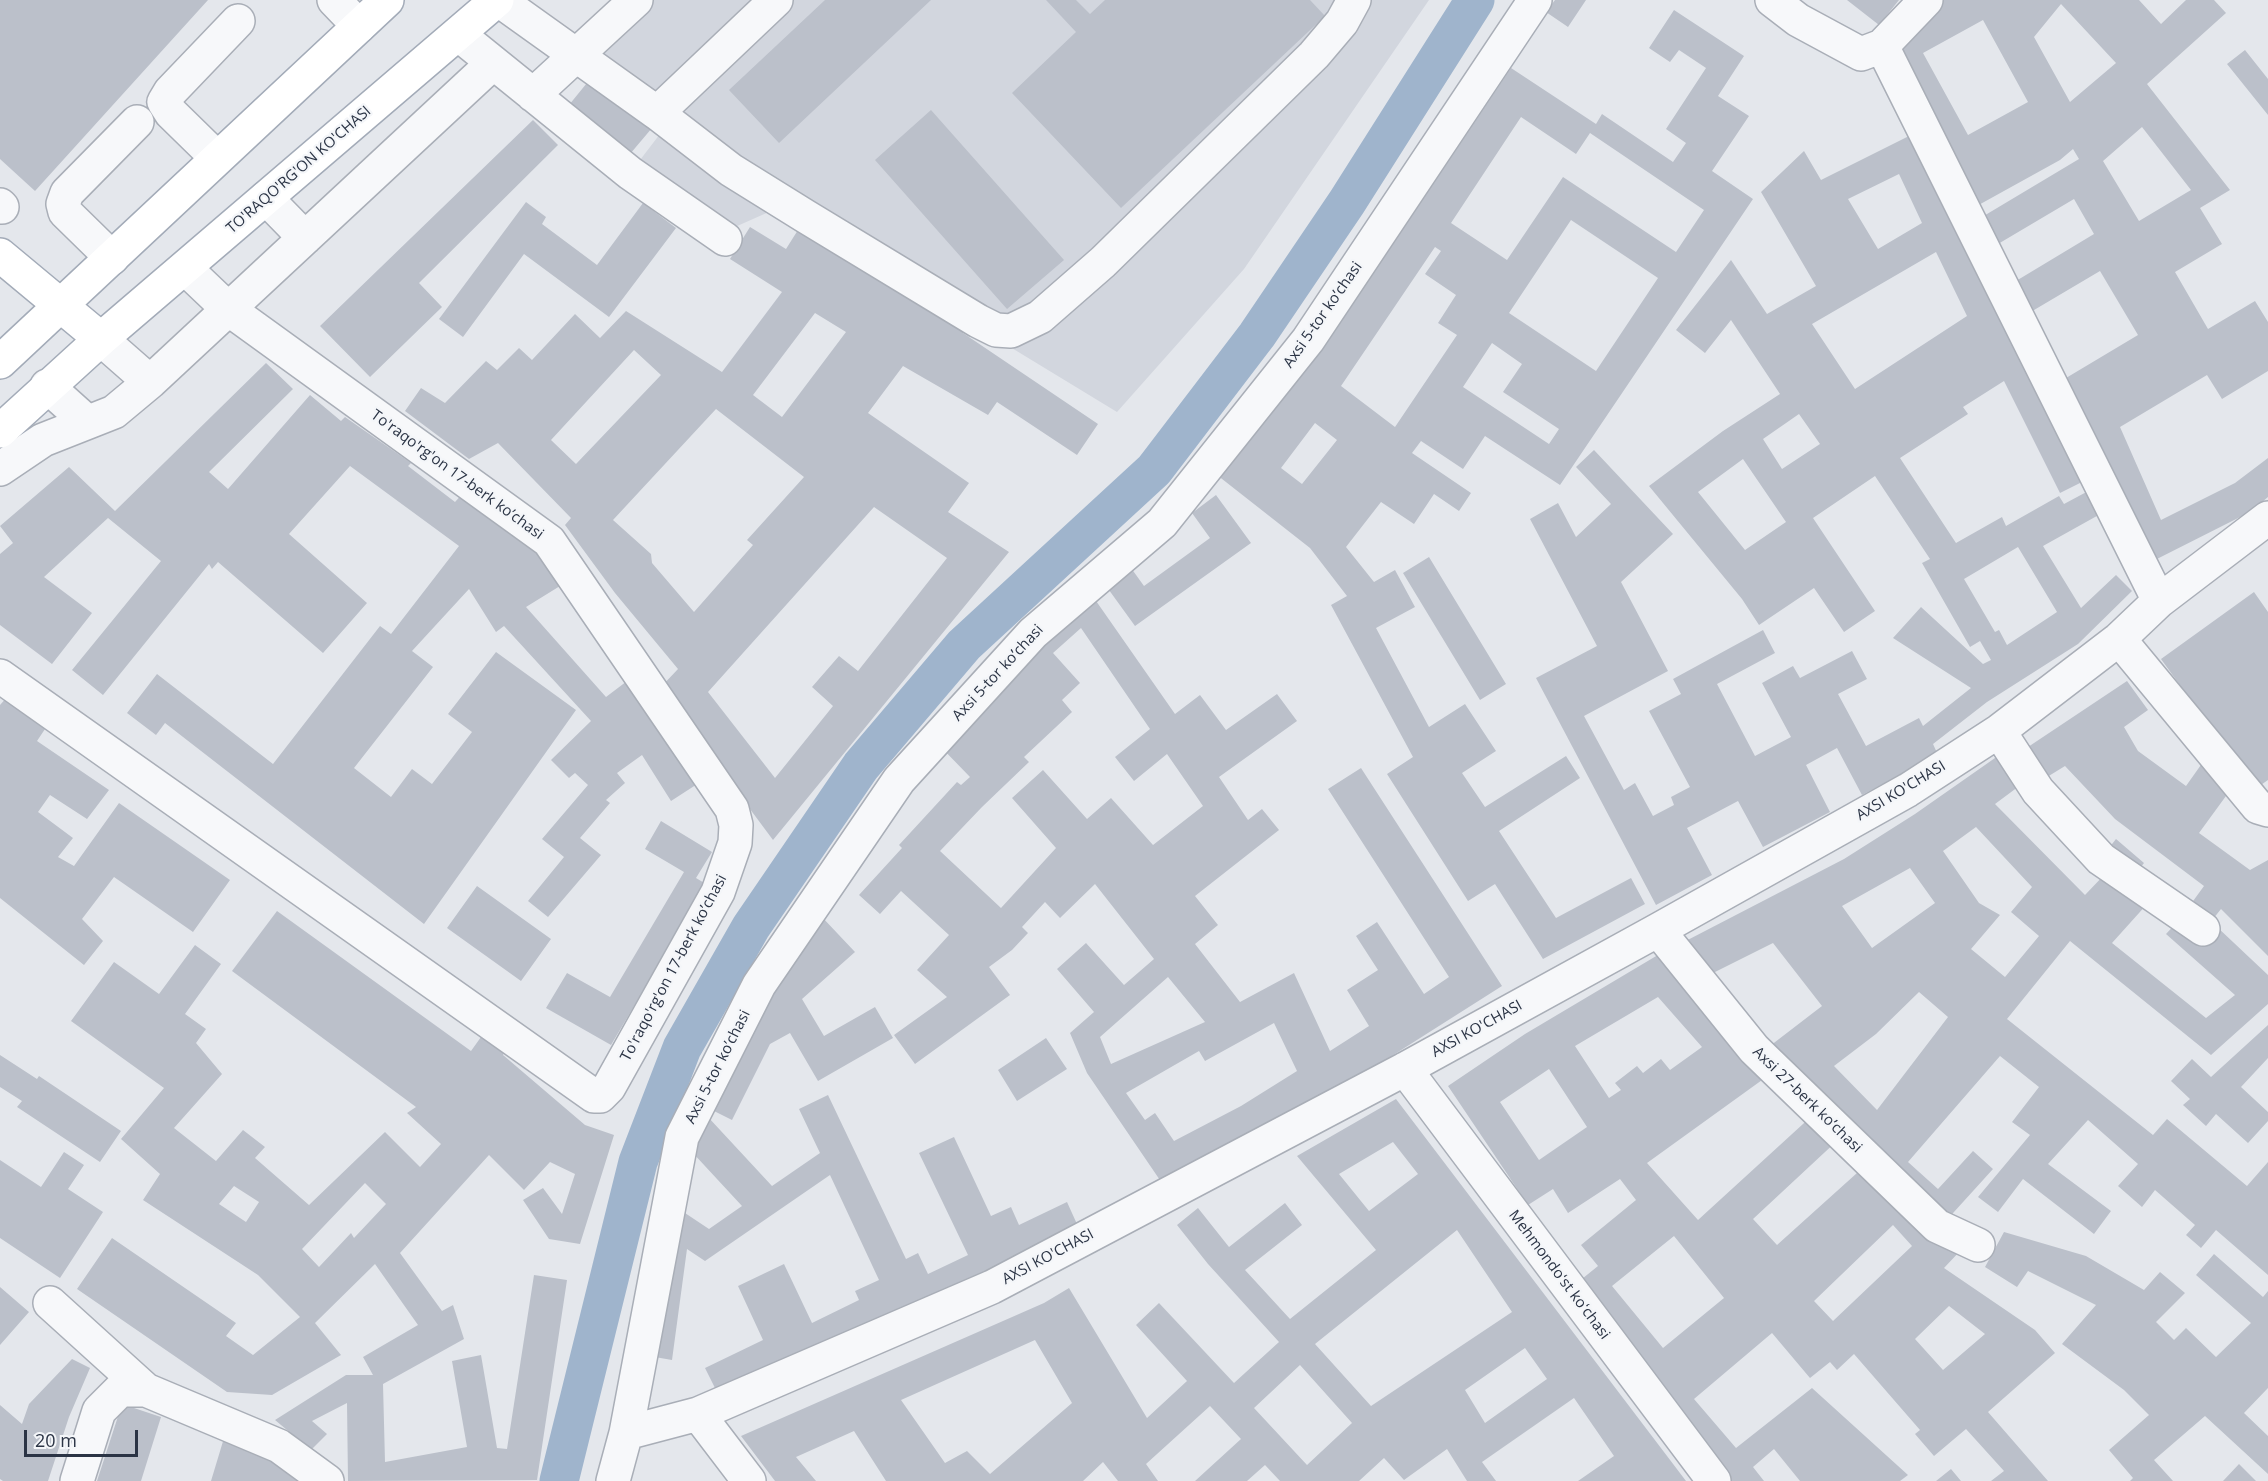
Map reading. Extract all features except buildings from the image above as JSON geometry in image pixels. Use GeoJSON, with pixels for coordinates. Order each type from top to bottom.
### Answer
{"type":"FeatureCollection","features":[{"type":"Feature","properties":{"kind":"main road"},"geometry":{"type":"LineString","coordinates":[[0,430],[47,386],[2,356],[112,258],[387,0]]}},
{"type":"Feature","properties":{"kind":"main road","name":"TO'RAQO'RG'ON KO'CHASI"},"geometry":{"type":"LineString","coordinates":[[47,386],[498,0]]}},
{"type":"Feature","properties":{"kind":"main road"},"geometry":{"type":"LineString","coordinates":[[0,255],[101,339]]}},
{"type":"Feature","properties":{"kind":"street"},"geometry":{"type":"LineString","coordinates":[[334,0],[359,26]]}},
{"type":"Feature","properties":{"kind":"street"},"geometry":{"type":"LineString","coordinates":[[498,0],[657,112],[731,170],[978,321],[996,330],[1011,331],[1040,317],[1112,253],[1314,55],[1342,22],[1354,0]]}},
{"type":"Feature","properties":{"kind":"street"},"geometry":{"type":"LineString","coordinates":[[533,95],[636,0]]}},
{"type":"Feature","properties":{"kind":"street"},"geometry":{"type":"LineString","coordinates":[[657,112],[776,0]]}},
{"type":"Feature","properties":{"kind":"street","name":"Аxsi 5-tor koʼchasi"},"geometry":{"type":"LineString","coordinates":[[613,1481],[626,1433],[682,1137],[759,984],[899,780],[1033,633],[1162,523],[1301,349],[1535,0]]}},
{"type":"Feature","properties":{"kind":"street"},"geometry":{"type":"LineString","coordinates":[[1772,0],[1798,20],[1861,54],[1882,46],[1926,0]]}},
{"type":"Feature","properties":{"kind":"street"},"geometry":{"type":"LineString","coordinates":[[218,158],[171,113],[164,102],[170,92],[238,21]]}},
{"type":"Feature","properties":{"kind":"street"},"geometry":{"type":"LineString","coordinates":[[458,34],[630,173],[725,239]]}},
{"type":"Feature","properties":{"kind":"street"},"geometry":{"type":"LineString","coordinates":[[1882,46],[2159,601]]}},
{"type":"Feature","properties":{"kind":"street"},"geometry":{"type":"LineString","coordinates":[[0,470],[43,440],[86,421],[114,412],[150,382],[493,63]]}},
{"type":"Feature","properties":{"kind":"street"},"geometry":{"type":"LineString","coordinates":[[112,258],[65,212],[63,204],[67,193],[137,122]]}},
{"type":"Feature","properties":{"kind":"street"},"geometry":{"type":"LineString","coordinates":[[266,198],[305,238]]}},
{"type":"Feature","properties":{"kind":"street","name":"To'raqo'rg'on 17-berk koʼchasi"},"geometry":{"type":"LineString","coordinates":[[0,676],[587,1093],[600,1096],[609,1087],[718,892],[735,843],[736,825],[732,809],[549,541],[227,308],[185,268]]}},
{"type":"Feature","properties":{"kind":"street"},"geometry":{"type":"LineString","coordinates":[[101,339],[150,382]]}},
{"type":"Feature","properties":{"kind":"street"},"geometry":{"type":"LineString","coordinates":[[47,386],[86,421]]}},
{"type":"Feature","properties":{"kind":"street","name":"AXSI KO'CHASI"},"geometry":{"type":"LineString","coordinates":[[626,1433],[698,1414],[992,1287],[1405,1069],[1658,930],[1908,790],[1999,731],[2119,639],[2159,601],[2268,518]]}},
{"type":"Feature","properties":{"kind":"street"},"geometry":{"type":"LineString","coordinates":[[2119,639],[2258,807],[2268,810]]}},
{"type":"Feature","properties":{"kind":"street"},"geometry":{"type":"LineString","coordinates":[[1999,731],[2038,790],[2101,859],[2203,929]]}},
{"type":"Feature","properties":{"kind":"street","name":"Аxsi 27-berk koʼchasi"},"geometry":{"type":"LineString","coordinates":[[1658,930],[1754,1049],[1936,1226],[1978,1245]]}},
{"type":"Feature","properties":{"kind":"street","name":"Mehmondoʻst koʻchasi"},"geometry":{"type":"LineString","coordinates":[[1405,1069],[1714,1481]]}},
{"type":"Feature","properties":{"kind":"street"},"geometry":{"type":"LineString","coordinates":[[50,1303],[147,1390],[279,1446],[327,1481]]}},
{"type":"Feature","properties":{"kind":"street"},"geometry":{"type":"LineString","coordinates":[[77,1481],[99,1411],[120,1390],[147,1390]]}},
{"type":"Feature","properties":{"kind":"street"},"geometry":{"type":"LineString","coordinates":[[698,1414],[749,1481]]}},
{"type":"Feature","properties":{"kind":"shaded area"},"geometry":{"type":"Polygon","coordinates":[[[649,0],[1429,0],[1244,269],[1117,412],[780,207],[735,227],[637,164],[663,130],[582,63],[649,0]]]}},
{"type":"Feature","properties":{"kind":"waterway"},"geometry":{"type":"LineString","coordinates":[[559,1481],[638,1162],[682,1048],[751,927],[861,766],[964,645],[1154,470],[1257,335],[1347,202],[1475,0]]}}]}
